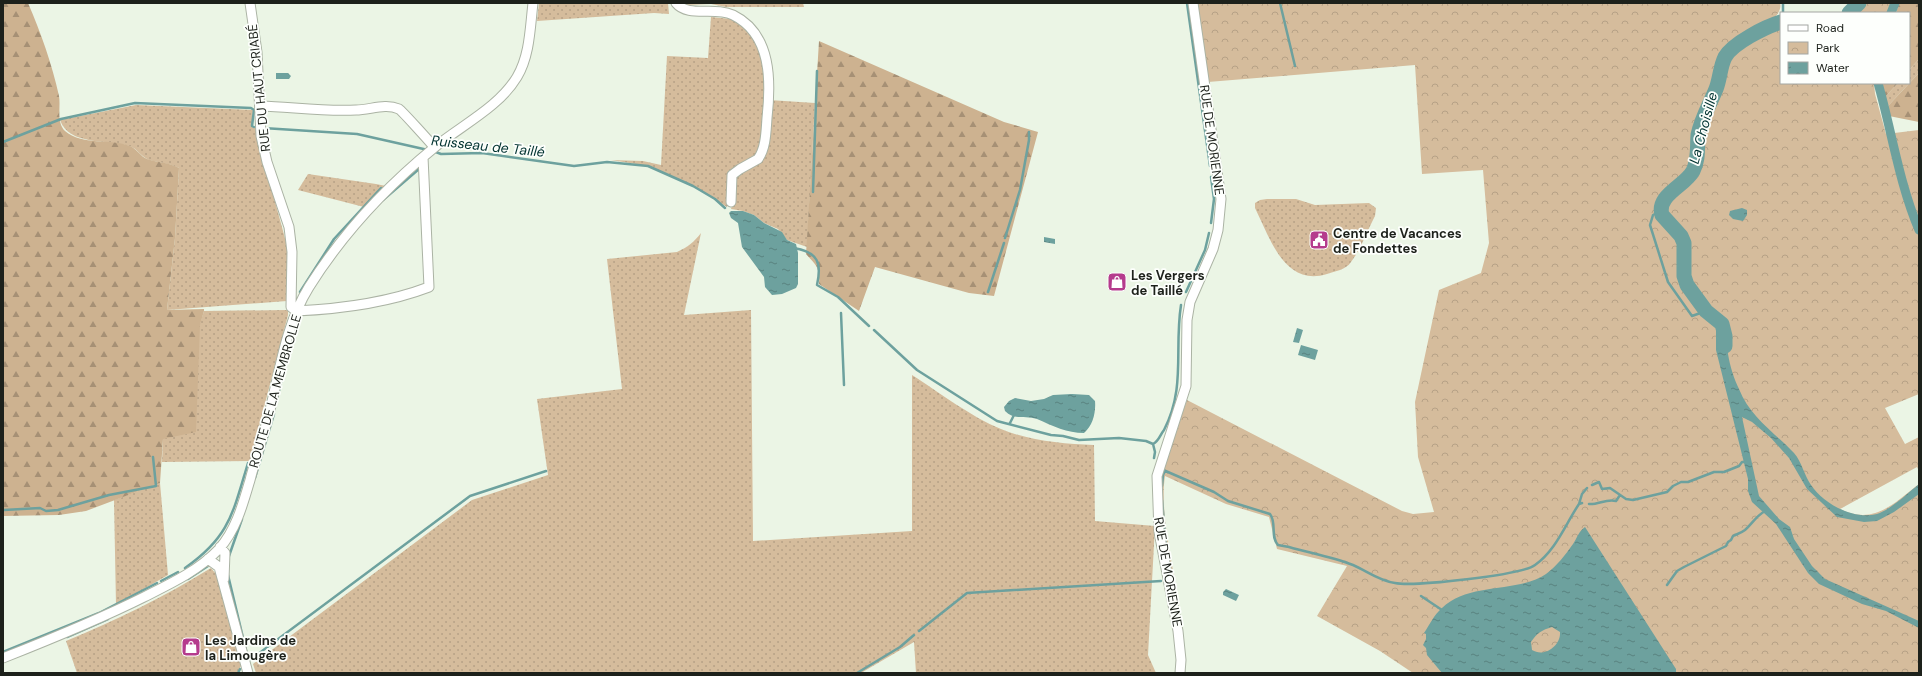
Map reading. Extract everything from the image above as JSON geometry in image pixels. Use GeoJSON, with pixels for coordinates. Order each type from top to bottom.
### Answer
{"type":"FeatureCollection","features":[{"type":"Feature","properties":{"kind":"street","name":"RUE DU HAUT CRIABÉ"},"geometry":{"type":"LineString","coordinates":[[250,3],[257,52],[261,106],[260,126],[270,173],[289,227],[292,252],[291,307],[296,311]]}},
{"type":"Feature","properties":{"kind":"street","name":"ROUTE DE LA MEMBROLLE"},"geometry":{"type":"LineString","coordinates":[[3,658],[100,619],[159,590],[186,575],[208,559],[220,547],[228,537],[240,512],[269,415],[288,332],[296,311],[308,288],[345,236],[367,210],[430,151],[508,90],[517,77],[528,48],[533,3]]}},
{"type":"Feature","properties":{"kind":"street"},"geometry":{"type":"LineString","coordinates":[[676,3],[684,10],[717,10],[734,15],[752,31],[764,51],[770,82],[766,133],[763,147],[758,159],[732,175],[731,202]]}},
{"type":"Feature","properties":{"kind":"street","name":"RUE DE MORIENNE"},"geometry":{"type":"LineString","coordinates":[[1180,673],[1181,660],[1178,631],[1159,532],[1157,476],[1186,386],[1187,320],[1190,302],[1213,249],[1218,230],[1221,199],[1193,3]]}},
{"type":"Feature","properties":{"kind":"street"},"geometry":{"type":"LineString","coordinates":[[261,106],[356,110],[392,107],[400,110],[406,115],[417,129],[430,151],[428,287],[405,296],[340,307],[296,311]]}},
{"type":"Feature","properties":{"kind":"street"},"geometry":{"type":"LineString","coordinates":[[220,547],[225,553],[226,558],[224,583]]}},
{"type":"Feature","properties":{"kind":"street"},"geometry":{"type":"LineString","coordinates":[[208,559],[219,567],[248,673]]}},
{"type":"Feature","properties":{"kind":"green space"},"geometry":{"type":"Polygon","coordinates":[[[3,3],[28,3],[50,60],[59,96],[59,114],[62,127],[65,131],[80,139],[114,142],[130,146],[147,159],[179,168],[175,238],[167,310],[204,309],[200,325],[196,432],[163,439],[160,483],[86,511],[59,515],[3,516],[3,3]]]}},
{"type":"Feature","properties":{"kind":"green space"},"geometry":{"type":"Polygon","coordinates":[[[539,3],[668,3],[669,14],[654,13],[537,21],[539,3]]]}},
{"type":"Feature","properties":{"kind":"green space"},"geometry":{"type":"Polygon","coordinates":[[[683,3],[803,3],[804,7],[726,7],[711,4],[686,5],[683,3]]]}},
{"type":"Feature","properties":{"kind":"green space"},"geometry":{"type":"Polygon","coordinates":[[[1197,3],[1780,3],[1780,10],[1773,20],[1780,24],[1780,84],[1874,84],[1875,94],[1886,134],[1919,130],[1919,394],[1885,408],[1905,444],[1919,437],[1919,471],[1917,467],[1840,509],[1852,514],[1873,514],[1892,505],[1919,484],[1919,673],[1413,673],[1380,651],[1317,616],[1347,566],[1277,549],[1269,517],[1226,504],[1165,476],[1165,515],[1175,582],[1173,582],[1164,526],[1162,470],[1187,400],[1402,511],[1413,514],[1434,512],[1418,457],[1415,402],[1439,290],[1481,273],[1489,243],[1483,170],[1422,174],[1415,65],[1208,82],[1197,3]]]}},
{"type":"Feature","properties":{"kind":"green space"},"geometry":{"type":"Polygon","coordinates":[[[1862,3],[1892,3],[1889,12],[1854,12],[1862,3]]]}},
{"type":"Feature","properties":{"kind":"green space"},"geometry":{"type":"Polygon","coordinates":[[[1899,3],[1919,3],[1919,59],[1910,69],[1910,12],[1896,12],[1899,3]]]}},
{"type":"Feature","properties":{"kind":"green space"},"geometry":{"type":"Polygon","coordinates":[[[711,17],[731,19],[757,37],[769,100],[815,103],[807,247],[787,240],[778,229],[764,223],[754,215],[731,209],[733,203],[729,202],[727,207],[693,186],[648,166],[611,160],[643,161],[661,165],[667,56],[708,58],[711,17]]]}},
{"type":"Feature","properties":{"kind":"green space"},"geometry":{"type":"Polygon","coordinates":[[[819,41],[1004,122],[1038,132],[994,296],[969,293],[875,267],[859,311],[819,284],[819,274],[817,268],[806,254],[819,41]]]}},
{"type":"Feature","properties":{"kind":"green space"},"geometry":{"type":"Polygon","coordinates":[[[1919,59],[1919,73],[1910,83],[1910,69],[1919,59]]]}},
{"type":"Feature","properties":{"kind":"green space"},"geometry":{"type":"Polygon","coordinates":[[[1919,73],[1919,122],[1889,116],[1887,107],[1919,73]]]}},
{"type":"Feature","properties":{"kind":"green space"},"geometry":{"type":"Polygon","coordinates":[[[1882,84],[1897,84],[1885,97],[1882,84]]]}},
{"type":"Feature","properties":{"kind":"green space"},"geometry":{"type":"Polygon","coordinates":[[[1897,84],[1909,84],[1887,107],[1885,97],[1897,84]]]}},
{"type":"Feature","properties":{"kind":"green space"},"geometry":{"type":"Polygon","coordinates":[[[136,105],[253,110],[252,126],[255,128],[286,242],[289,259],[287,301],[167,310],[175,238],[179,168],[149,160],[129,146],[80,138],[71,134],[60,120],[136,105]]]}},
{"type":"Feature","properties":{"kind":"green space"},"geometry":{"type":"Polygon","coordinates":[[[308,174],[386,186],[364,207],[298,190],[308,174]]]}},
{"type":"Feature","properties":{"kind":"green space"},"geometry":{"type":"Polygon","coordinates":[[[1296,199],[1315,205],[1369,203],[1376,208],[1375,216],[1364,240],[1349,265],[1343,269],[1327,274],[1312,276],[1300,273],[1289,267],[1280,257],[1255,208],[1255,203],[1260,200],[1296,199]]]}},
{"type":"Feature","properties":{"kind":"green space"},"geometry":{"type":"Polygon","coordinates":[[[701,233],[684,315],[751,310],[753,541],[912,531],[912,375],[978,418],[1001,429],[1035,439],[1070,444],[1094,445],[1095,521],[1155,526],[1148,655],[1156,673],[916,673],[914,642],[861,673],[256,673],[253,664],[472,500],[548,475],[537,399],[622,389],[607,259],[677,252],[690,244],[701,233]]]}},
{"type":"Feature","properties":{"kind":"green space"},"geometry":{"type":"Polygon","coordinates":[[[204,311],[288,311],[288,315],[250,461],[162,462],[163,438],[204,311]]]}},
{"type":"Feature","properties":{"kind":"green space"},"geometry":{"type":"Polygon","coordinates":[[[160,483],[168,575],[116,605],[114,500],[160,483]]]}},
{"type":"Feature","properties":{"kind":"green space"},"geometry":{"type":"Polygon","coordinates":[[[211,568],[220,579],[242,664],[237,673],[77,673],[66,641],[140,608],[211,568]]]}},
{"type":"Feature","properties":{"kind":"water"},"geometry":{"type":"Polygon","coordinates":[[[276,73],[288,73],[291,76],[289,79],[276,79],[276,73]]]}},
{"type":"Feature","properties":{"kind":"water"},"geometry":{"type":"Polygon","coordinates":[[[1742,208],[1747,210],[1747,215],[1743,221],[1733,219],[1729,215],[1730,211],[1742,208]]]}},
{"type":"Feature","properties":{"kind":"water"},"geometry":{"type":"Polygon","coordinates":[[[731,211],[743,211],[754,215],[764,223],[782,232],[787,240],[796,244],[798,253],[798,284],[796,288],[782,294],[772,295],[765,287],[764,277],[742,247],[738,223],[731,218],[729,213],[731,211]]]}},
{"type":"Feature","properties":{"kind":"water"},"geometry":{"type":"Polygon","coordinates":[[[1044,237],[1055,239],[1055,244],[1044,242],[1044,237]]]}},
{"type":"Feature","properties":{"kind":"water"},"geometry":{"type":"Polygon","coordinates":[[[1724,325],[1731,368],[1735,381],[1749,408],[1763,424],[1794,453],[1811,485],[1823,498],[1840,509],[1858,515],[1877,514],[1893,505],[1919,484],[1919,494],[1894,512],[1877,521],[1864,522],[1837,517],[1807,489],[1789,458],[1771,438],[1752,422],[1742,417],[1759,496],[1779,519],[1790,527],[1794,539],[1812,566],[1825,579],[1919,621],[1919,628],[1886,611],[1862,604],[1819,584],[1808,573],[1776,524],[1752,502],[1748,491],[1748,479],[1716,350],[1716,331],[1724,325]]]}},
{"type":"Feature","properties":{"kind":"water"},"geometry":{"type":"Polygon","coordinates":[[[1297,328],[1303,330],[1299,343],[1293,342],[1297,328]]]}},
{"type":"Feature","properties":{"kind":"water"},"geometry":{"type":"Polygon","coordinates":[[[1301,345],[1318,350],[1315,360],[1298,355],[1301,345]]]}},
{"type":"Feature","properties":{"kind":"water"},"geometry":{"type":"Polygon","coordinates":[[[1053,395],[1089,395],[1095,401],[1095,410],[1090,427],[1084,433],[1054,427],[1033,418],[1016,417],[1005,411],[1004,407],[1009,401],[1015,398],[1031,401],[1044,399],[1053,395]]]}},
{"type":"Feature","properties":{"kind":"water"},"geometry":{"type":"Polygon","coordinates":[[[1585,527],[1676,669],[1676,673],[1442,673],[1427,655],[1426,648],[1423,645],[1426,639],[1426,634],[1424,633],[1439,611],[1453,600],[1465,594],[1522,584],[1535,580],[1546,574],[1564,556],[1585,527]],[[1552,627],[1540,632],[1531,642],[1532,650],[1542,652],[1551,649],[1558,641],[1560,632],[1552,627]]]}},
{"type":"Feature","properties":{"kind":"water"},"geometry":{"type":"Polygon","coordinates":[[[1226,589],[1239,595],[1236,601],[1223,595],[1223,592],[1226,589]]]}},
{"type":"Feature","properties":{"kind":"waterway"},"geometry":{"type":"LineString","coordinates":[[1187,3],[1210,166]]}},
{"type":"Feature","properties":{"kind":"waterway"},"geometry":{"type":"LineString","coordinates":[[1280,3],[1295,66]]}},
{"type":"Feature","properties":{"kind":"waterway"},"geometry":{"type":"LineString","coordinates":[[1783,3],[1783,12]]}},
{"type":"Feature","properties":{"kind":"waterway","name":"La Choisille"},"geometry":{"type":"LineString","coordinates":[[1850,12],[1859,3]]}},
{"type":"Feature","properties":{"kind":"waterway"},"geometry":{"type":"LineString","coordinates":[[1891,12],[1895,3]]}},
{"type":"Feature","properties":{"kind":"waterway","name":"La Choisille"},"geometry":{"type":"LineString","coordinates":[[1725,346],[1725,336],[1722,324],[1706,311],[1687,285],[1684,276],[1684,243],[1681,236],[1662,215],[1661,208],[1667,196],[1693,171],[1697,158],[1699,129],[1716,89],[1725,57],[1742,41],[1780,22]]}},
{"type":"Feature","properties":{"kind":"waterway"},"geometry":{"type":"LineString","coordinates":[[813,192],[817,71]]}},
{"type":"Feature","properties":{"kind":"waterway"},"geometry":{"type":"LineString","coordinates":[[1878,84],[1906,194],[1919,230]]}},
{"type":"Feature","properties":{"kind":"waterway","name":"Ruisseau de Taillé"},"geometry":{"type":"LineString","coordinates":[[3,142],[61,119],[135,103],[251,108],[254,110],[252,126],[254,127]]}},
{"type":"Feature","properties":{"kind":"waterway","name":"Ruisseau de Taillé"},"geometry":{"type":"LineString","coordinates":[[263,128],[357,134],[428,150]]}},
{"type":"Feature","properties":{"kind":"waterway"},"geometry":{"type":"LineString","coordinates":[[1005,238],[1020,190],[1029,140],[1029,132]]}},
{"type":"Feature","properties":{"kind":"waterway","name":"Ruisseau de Taillé"},"geometry":{"type":"LineString","coordinates":[[433,151],[441,154],[482,153],[574,166],[607,162],[648,166],[693,186],[715,199],[725,208]]}},
{"type":"Feature","properties":{"kind":"waterway"},"geometry":{"type":"LineString","coordinates":[[383,200],[419,169]]}},
{"type":"Feature","properties":{"kind":"waterway"},"geometry":{"type":"LineString","coordinates":[[1211,177],[1214,199],[1211,223]]}},
{"type":"Feature","properties":{"kind":"waterway"},"geometry":{"type":"LineString","coordinates":[[300,292],[334,239],[381,188]]}},
{"type":"Feature","properties":{"kind":"waterway"},"geometry":{"type":"LineString","coordinates":[[1661,211],[1653,215],[1650,225],[1668,282],[1692,316],[1706,311]]}},
{"type":"Feature","properties":{"kind":"waterway"},"geometry":{"type":"LineString","coordinates":[[1186,292],[1205,250],[1209,233]]}},
{"type":"Feature","properties":{"kind":"waterway"},"geometry":{"type":"LineString","coordinates":[[988,292],[1004,243]]}},
{"type":"Feature","properties":{"kind":"waterway","name":"Ruisseau de Taillé"},"geometry":{"type":"LineString","coordinates":[[794,248],[808,252],[816,260],[819,270],[817,285],[838,297],[869,326]]}},
{"type":"Feature","properties":{"kind":"waterway"},"geometry":{"type":"LineString","coordinates":[[1153,444],[1158,440],[1164,430],[1171,414],[1175,399],[1181,305]]}},
{"type":"Feature","properties":{"kind":"waterway"},"geometry":{"type":"LineString","coordinates":[[841,313],[844,385]]}},
{"type":"Feature","properties":{"kind":"waterway","name":"Ruisseau de Taillé"},"geometry":{"type":"LineString","coordinates":[[874,330],[917,370],[997,421],[1051,435],[1079,440],[1119,438],[1146,441],[1153,444],[1155,452],[1154,458]]}},
{"type":"Feature","properties":{"kind":"waterway"},"geometry":{"type":"LineString","coordinates":[[277,399],[291,340]]}},
{"type":"Feature","properties":{"kind":"waterway"},"geometry":{"type":"LineString","coordinates":[[255,478],[274,414]]}},
{"type":"Feature","properties":{"kind":"waterway"},"geometry":{"type":"LineString","coordinates":[[1010,423],[1014,415]]}},
{"type":"Feature","properties":{"kind":"waterway"},"geometry":{"type":"LineString","coordinates":[[4,510],[40,508],[46,511],[58,510],[109,495],[156,486],[153,457]]}},
{"type":"Feature","properties":{"kind":"waterway","name":"Ruisseau de Taillé"},"geometry":{"type":"LineString","coordinates":[[1592,485],[1599,482],[1602,489],[1610,488],[1626,499],[1633,500],[1667,492],[1673,486],[1681,482],[1688,482],[1714,472],[1724,472],[1739,466],[1742,462],[1745,462]]}},
{"type":"Feature","properties":{"kind":"waterway"},"geometry":{"type":"LineString","coordinates":[[185,568],[200,557],[221,534],[233,510],[248,463]]}},
{"type":"Feature","properties":{"kind":"waterway","name":"Ruisseau de Taillé"},"geometry":{"type":"LineString","coordinates":[[1161,469],[1214,492],[1228,501],[1270,514],[1273,522],[1274,538],[1278,545],[1345,562],[1389,582],[1406,584],[1444,582],[1490,576],[1510,573],[1535,565],[1549,552],[1560,537],[1579,504],[1582,503]]}},
{"type":"Feature","properties":{"kind":"waterway"},"geometry":{"type":"LineString","coordinates":[[250,660],[470,496],[546,471]]}},
{"type":"Feature","properties":{"kind":"waterway"},"geometry":{"type":"LineString","coordinates":[[1162,486],[1165,471]]}},
{"type":"Feature","properties":{"kind":"waterway","name":"Ruisseau de Taillé"},"geometry":{"type":"LineString","coordinates":[[1579,504],[1582,494],[1587,488]]}},
{"type":"Feature","properties":{"kind":"waterway","name":"Ruisseau de Taillé"},"geometry":{"type":"LineString","coordinates":[[1589,504],[1596,504],[1609,500],[1616,501],[1620,495]]}},
{"type":"Feature","properties":{"kind":"waterway"},"geometry":{"type":"LineString","coordinates":[[1162,500],[1166,548]]}},
{"type":"Feature","properties":{"kind":"waterway"},"geometry":{"type":"LineString","coordinates":[[1667,585],[1677,571],[1726,546],[1733,536],[1745,530],[1765,511]]}},
{"type":"Feature","properties":{"kind":"waterway"},"geometry":{"type":"LineString","coordinates":[[229,556],[242,519]]}},
{"type":"Feature","properties":{"kind":"waterway"},"geometry":{"type":"LineString","coordinates":[[188,579],[208,566]]}},
{"type":"Feature","properties":{"kind":"waterway"},"geometry":{"type":"LineString","coordinates":[[161,581],[178,572]]}},
{"type":"Feature","properties":{"kind":"waterway"},"geometry":{"type":"LineString","coordinates":[[228,575],[250,667]]}},
{"type":"Feature","properties":{"kind":"waterway"},"geometry":{"type":"LineString","coordinates":[[919,631],[967,593],[1161,581]]}},
{"type":"Feature","properties":{"kind":"waterway"},"geometry":{"type":"LineString","coordinates":[[3,652],[99,613],[157,583]]}},
{"type":"Feature","properties":{"kind":"waterway"},"geometry":{"type":"LineString","coordinates":[[1421,596],[1442,610]]}},
{"type":"Feature","properties":{"kind":"waterway"},"geometry":{"type":"LineString","coordinates":[[67,637],[108,619]]}},
{"type":"Feature","properties":{"kind":"waterway"},"geometry":{"type":"LineString","coordinates":[[857,673],[900,647],[914,635]]}},
{"type":"Feature","properties":{"kind":"waterway"},"geometry":{"type":"LineString","coordinates":[[238,673],[240,669]]}},
{"type":"Feature","properties":{"kind":"place","name":"Centre de Vacances de Fondettes"},"geometry":{"type":"Point","coordinates":[1319,240]}},
{"type":"Feature","properties":{"kind":"place","name":"Les Vergers de Taillé"},"geometry":{"type":"Point","coordinates":[1117,282]}},
{"type":"Feature","properties":{"kind":"place","name":"Les Jardins de la Limougère"},"geometry":{"type":"Point","coordinates":[191,647]}}]}
